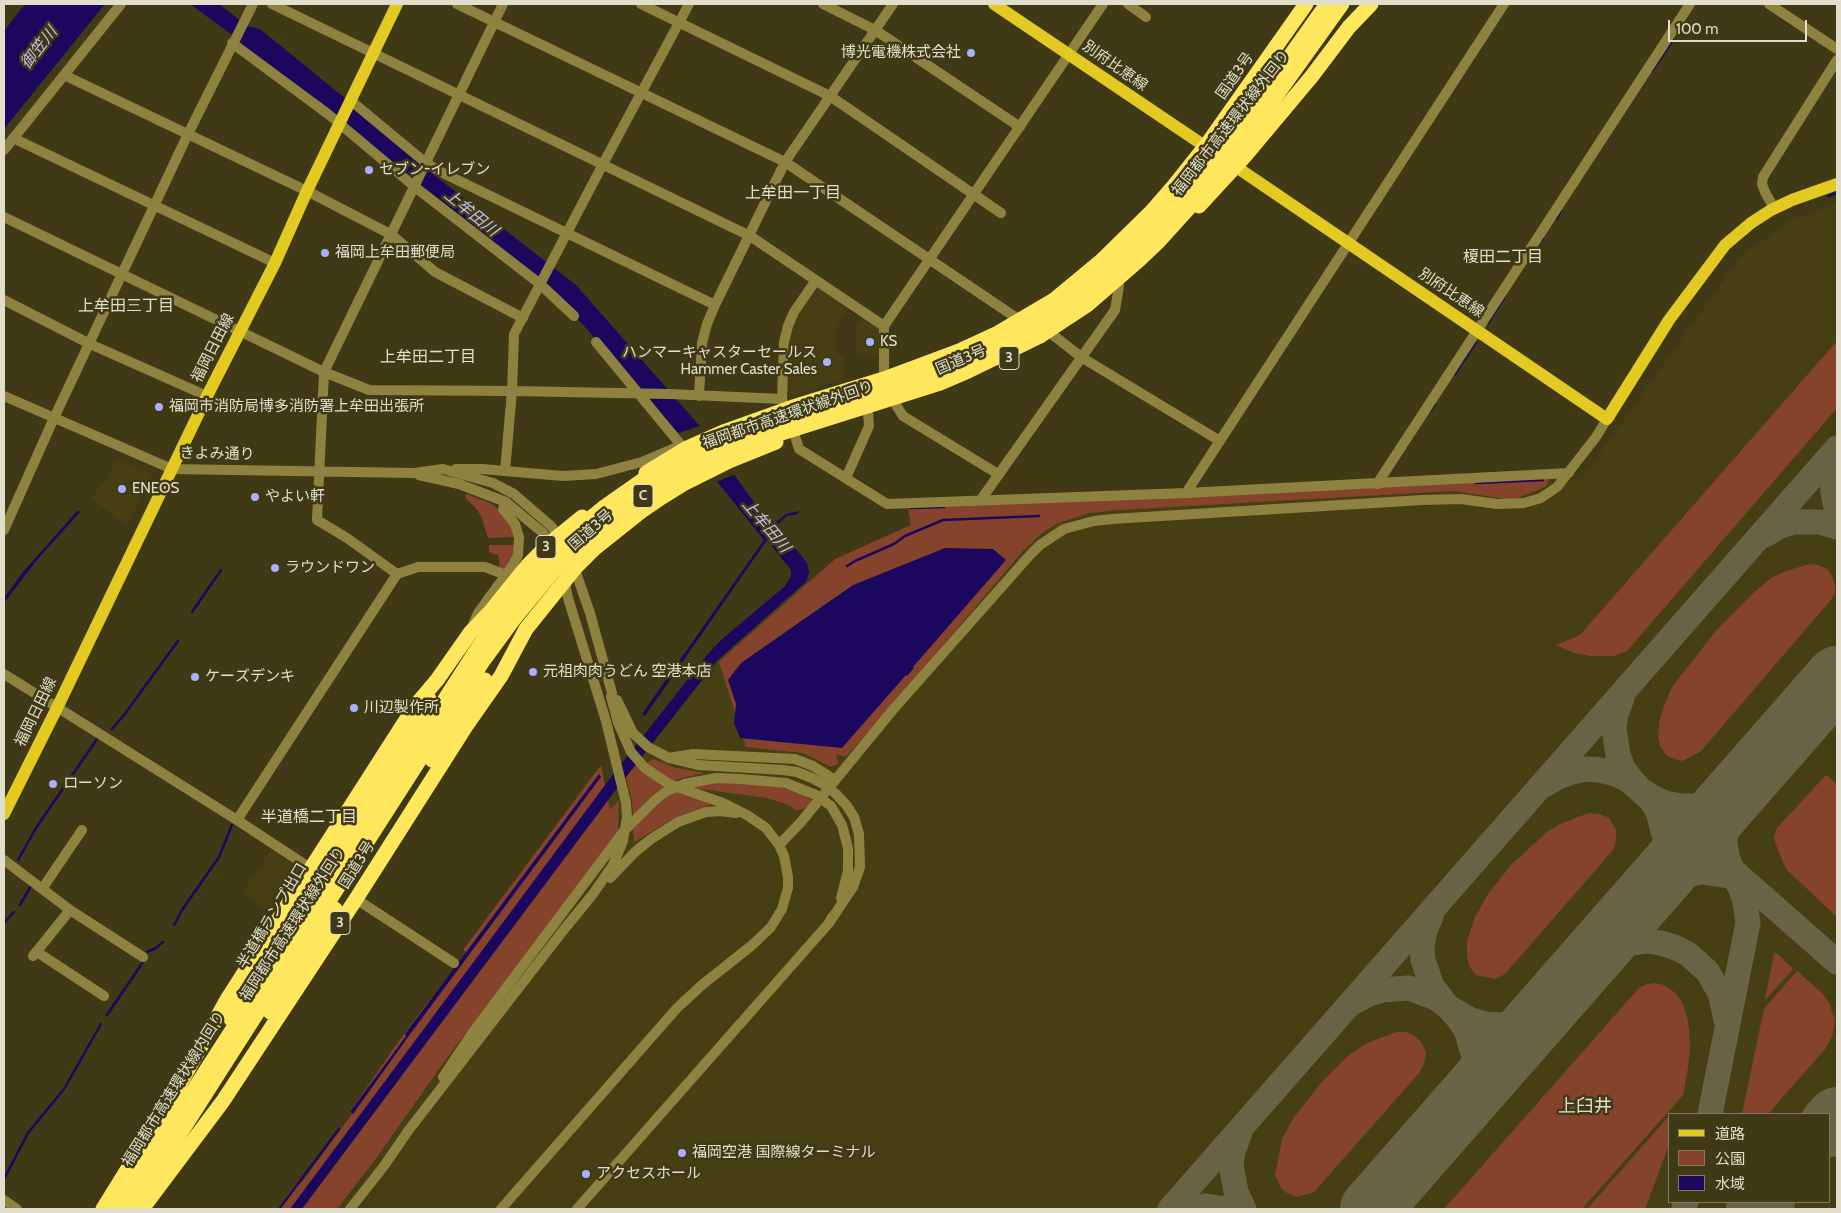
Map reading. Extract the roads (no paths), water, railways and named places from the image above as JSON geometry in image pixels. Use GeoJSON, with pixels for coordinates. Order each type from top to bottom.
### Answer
{"type":"FeatureCollection","features":[{"type":"Feature","properties":{"kind":"highway","name":"国道3号"},"geometry":{"type":"LineString","coordinates":[[103,1209],[173,1096],[228,998],[414,706],[437,680],[470,633],[490,612],[528,565],[555,539],[593,509],[684,446],[784,405],[884,379],[959,350],[1021,321],[1054,300],[1101,261],[1153,210],[1206,147],[1306,4]]}},
{"type":"Feature","properties":{"kind":"highway"},"geometry":{"type":"LineString","coordinates":[[1258,73],[1298,33],[1320,4]]}},
{"type":"Feature","properties":{"kind":"highway","name":"C"},"geometry":{"type":"LineString","coordinates":[[479,658],[502,612],[546,561],[603,508],[643,480],[713,444],[788,417],[859,396],[963,360],[1016,334],[1079,295],[1131,250],[1187,190],[1248,115],[1327,4]]}},
{"type":"Feature","properties":{"kind":"highway","name":"福岡都市高速環状線外回り"},"geometry":{"type":"LineString","coordinates":[[132,1209],[437,721],[479,658],[556,568],[611,517],[650,491],[701,463],[792,429],[940,382],[968,371],[1040,336],[1087,305],[1160,241],[1197,199],[1256,124],[1342,4]]}},
{"type":"Feature","properties":{"kind":"highway"},"geometry":{"type":"LineString","coordinates":[[1349,27],[1360,4]]}},
{"type":"Feature","properties":{"kind":"highway","name":"国道3号"},"geometry":{"type":"LineString","coordinates":[[141,1209],[223,1102],[500,676],[526,630],[575,568],[594,549],[643,510],[683,484],[729,461],[769,444],[858,414],[896,405],[969,378],[1053,335],[1119,286],[1155,253],[1235,166],[1312,76],[1349,27],[1371,4]]}},
{"type":"Feature","properties":{"kind":"highway"},"geometry":{"type":"LineString","coordinates":[[141,1209],[164,1168],[235,1066],[254,1047],[323,942],[335,909],[485,680],[515,637],[526,630]]}},
{"type":"Feature","properties":{"kind":"highway","name":"半道橋ランプ出口"},"geometry":{"type":"LineString","coordinates":[[150,1159],[309,887],[390,760],[413,728],[437,680]]}},
{"type":"Feature","properties":{"kind":"highway","name":"福岡都市高速環状線内回り"},"geometry":{"type":"LineString","coordinates":[[117,1209],[437,721]]}},
{"type":"Feature","properties":{"kind":"main road","name":"福岡日田線"},"geometry":{"type":"LineString","coordinates":[[4,814],[207,396],[275,263],[306,192],[397,4]]}},
{"type":"Feature","properties":{"kind":"main road","name":"別府比恵線"},"geometry":{"type":"LineString","coordinates":[[994,4],[1606,419]]}},
{"type":"Feature","properties":{"kind":"main road"},"geometry":{"type":"LineString","coordinates":[[1606,419],[1669,320],[1725,244],[1751,223],[1774,208],[1837,184]]}},
{"type":"Feature","properties":{"kind":"street"},"geometry":{"type":"LineString","coordinates":[[4,150],[121,4]]}},
{"type":"Feature","properties":{"kind":"street"},"geometry":{"type":"LineString","coordinates":[[4,530],[54,418],[188,134],[253,4]]}},
{"type":"Feature","properties":{"kind":"street"},"geometry":{"type":"LineString","coordinates":[[272,4],[750,236],[884,326]]}},
{"type":"Feature","properties":{"kind":"street"},"geometry":{"type":"LineString","coordinates":[[457,4],[784,162],[1021,321]]}},
{"type":"Feature","properties":{"kind":"street"},"geometry":{"type":"LineString","coordinates":[[397,574],[347,538],[317,520],[321,472],[324,372],[504,4]]}},
{"type":"Feature","properties":{"kind":"street"},"geometry":{"type":"LineString","coordinates":[[641,4],[830,96],[1001,213]]}},
{"type":"Feature","properties":{"kind":"street"},"geometry":{"type":"LineString","coordinates":[[504,471],[512,390],[514,334],[689,4]]}},
{"type":"Feature","properties":{"kind":"street"},"geometry":{"type":"LineString","coordinates":[[823,4],[875,30],[1020,127]]}},
{"type":"Feature","properties":{"kind":"street"},"geometry":{"type":"LineString","coordinates":[[699,396],[702,343],[715,305],[750,236],[784,162],[893,4]]}},
{"type":"Feature","properties":{"kind":"street"},"geometry":{"type":"LineString","coordinates":[[884,379],[884,326],[1104,4]]}},
{"type":"Feature","properties":{"kind":"street"},"geometry":{"type":"LineString","coordinates":[[1128,4],[1146,17]]}},
{"type":"Feature","properties":{"kind":"street"},"geometry":{"type":"LineString","coordinates":[[1186,492],[1504,4]]}},
{"type":"Feature","properties":{"kind":"street"},"geometry":{"type":"LineString","coordinates":[[1377,484],[1690,4]]}},
{"type":"Feature","properties":{"kind":"street"},"geometry":{"type":"LineString","coordinates":[[1769,4],[1837,48]]}},
{"type":"Feature","properties":{"kind":"street"},"geometry":{"type":"LineString","coordinates":[[233,42],[339,122],[415,185],[540,283],[574,316]]}},
{"type":"Feature","properties":{"kind":"street"},"geometry":{"type":"LineString","coordinates":[[1774,208],[1765,192],[1762,177],[1837,60]]}},
{"type":"Feature","properties":{"kind":"street"},"geometry":{"type":"LineString","coordinates":[[64,75],[392,235],[435,272],[522,318]]}},
{"type":"Feature","properties":{"kind":"street"},"geometry":{"type":"LineString","coordinates":[[349,102],[425,166],[567,232],[715,305]]}},
{"type":"Feature","properties":{"kind":"street"},"geometry":{"type":"LineString","coordinates":[[13,138],[275,263]]}},
{"type":"Feature","properties":{"kind":"street"},"geometry":{"type":"LineString","coordinates":[[4,217],[324,372],[369,390],[512,390],[670,394],[784,405],[784,342],[788,326],[794,312],[816,280]]}},
{"type":"Feature","properties":{"kind":"street"},"geometry":{"type":"LineString","coordinates":[[980,501],[1114,310],[1119,286]]}},
{"type":"Feature","properties":{"kind":"street"},"geometry":{"type":"LineString","coordinates":[[4,300],[90,344],[207,396]]}},
{"type":"Feature","properties":{"kind":"street"},"geometry":{"type":"LineString","coordinates":[[1053,335],[1082,357],[1220,441]]}},
{"type":"Feature","properties":{"kind":"street"},"geometry":{"type":"LineString","coordinates":[[443,469],[504,471],[562,476],[596,474],[642,462],[684,446],[645,394],[596,342]]}},
{"type":"Feature","properties":{"kind":"street","name":"きよみ通り"},"geometry":{"type":"LineString","coordinates":[[4,396],[172,469],[414,473],[443,469],[493,483],[514,494],[551,526],[555,539]]}},
{"type":"Feature","properties":{"kind":"street"},"geometry":{"type":"LineString","coordinates":[[896,405],[903,416],[998,474]]}},
{"type":"Feature","properties":{"kind":"street"},"geometry":{"type":"LineString","coordinates":[[846,478],[869,426],[868,412]]}},
{"type":"Feature","properties":{"kind":"street"},"geometry":{"type":"LineString","coordinates":[[779,845],[801,822],[891,712],[1029,556],[1040,545],[1064,529],[1094,520],[1422,500],[1460,499],[1512,504],[1532,501],[1551,492],[1568,475],[1596,437],[1606,419]]}},
{"type":"Feature","properties":{"kind":"street"},"geometry":{"type":"LineString","coordinates":[[795,436],[799,449],[887,504],[1568,475]]}},
{"type":"Feature","properties":{"kind":"street","name":"きよみ通り"},"geometry":{"type":"LineString","coordinates":[[414,473],[459,484],[506,502],[543,534],[555,539]]}},
{"type":"Feature","properties":{"kind":"street"},"geometry":{"type":"LineString","coordinates":[[470,633],[478,613],[514,565],[518,555],[520,542],[515,524],[503,509],[506,502]]}},
{"type":"Feature","properties":{"kind":"street"},"geometry":{"type":"LineString","coordinates":[[501,1209],[677,1008],[702,985],[752,946],[771,927],[782,909],[788,888],[787,867],[779,845],[766,828],[723,803],[668,784],[645,768],[631,752],[618,723],[612,693],[590,613],[575,568],[555,539]]}},
{"type":"Feature","properties":{"kind":"street"},"geometry":{"type":"LineString","coordinates":[[350,1209],[593,894],[613,865],[623,841],[627,817],[626,803],[606,721],[568,598],[555,539]]}},
{"type":"Feature","properties":{"kind":"street"},"geometry":{"type":"LineString","coordinates":[[237,820],[397,574],[418,566],[485,567],[506,575]]}},
{"type":"Feature","properties":{"kind":"street"},"geometry":{"type":"LineString","coordinates":[[4,674],[310,868]]}},
{"type":"Feature","properties":{"kind":"street"},"geometry":{"type":"LineString","coordinates":[[577,1209],[829,923],[853,887],[860,867],[861,856],[859,834],[854,817],[847,806],[825,785],[797,772],[698,766],[669,758],[648,748],[633,733],[612,693]]}},
{"type":"Feature","properties":{"kind":"street"},"geometry":{"type":"LineString","coordinates":[[669,758],[693,754],[795,759],[813,766],[835,780]]}},
{"type":"Feature","properties":{"kind":"street"},"geometry":{"type":"LineString","coordinates":[[423,1112],[442,1078],[473,1032],[624,831],[655,800],[668,791],[684,784],[716,778],[786,784],[816,794],[831,806],[842,825],[848,848],[848,871],[841,898],[829,923]]}},
{"type":"Feature","properties":{"kind":"street"},"geometry":{"type":"LineString","coordinates":[[593,894],[651,839],[678,822],[706,812],[720,811],[747,816]]}},
{"type":"Feature","properties":{"kind":"street"},"geometry":{"type":"LineString","coordinates":[[42,889],[82,830]]}},
{"type":"Feature","properties":{"kind":"street"},"geometry":{"type":"LineString","coordinates":[[4,860],[70,910],[143,957]]}},
{"type":"Feature","properties":{"kind":"street"},"geometry":{"type":"LineString","coordinates":[[356,899],[454,963]]}},
{"type":"Feature","properties":{"kind":"street"},"geometry":{"type":"LineString","coordinates":[[70,910],[35,954],[104,996]]}},
{"type":"Feature","properties":{"kind":"street"},"geometry":{"type":"LineString","coordinates":[[4,1200],[17,1209]]}},
{"type":"Feature","properties":{"kind":"water","name":"御笠川"},"geometry":{"type":"Polygon","coordinates":[[[25,4],[105,4],[4,129],[4,31],[25,4]]]}},
{"type":"Feature","properties":{"kind":"water","name":"上牟田川"},"geometry":{"type":"Polygon","coordinates":[[[190,4],[219,4],[247,26],[260,29],[362,112],[429,171],[576,285],[698,424],[771,526],[786,514],[799,511],[798,514],[787,516],[777,525],[807,563],[809,572],[806,582],[718,660],[618,787],[302,1209],[290,1209],[614,773],[707,655],[721,640],[785,586],[791,576],[791,570],[767,540],[645,716],[642,714],[764,540],[678,433],[570,310],[240,43],[239,40],[190,4]]]}},
{"type":"Feature","properties":{"kind":"water"},"geometry":{"type":"Polygon","coordinates":[[[78,510],[80,512],[37,560],[4,603],[4,598],[23,572],[78,510]]]}},
{"type":"Feature","properties":{"kind":"water"},"geometry":{"type":"Polygon","coordinates":[[[945,548],[993,549],[1006,560],[914,668],[842,748],[740,738],[734,723],[736,704],[728,680],[741,663],[853,585],[945,548]]]}},
{"type":"Feature","properties":{"kind":"water"},"geometry":{"type":"Polygon","coordinates":[[[599,774],[601,777],[353,1114],[350,1112],[406,1036],[405,1034],[599,774]]]}},
{"type":"Feature","properties":{"kind":"waterway"},"geometry":{"type":"LineString","coordinates":[[1652,71],[1673,40]]}},
{"type":"Feature","properties":{"kind":"waterway"},"geometry":{"type":"LineString","coordinates":[[1828,196],[1837,193]]}},
{"type":"Feature","properties":{"kind":"waterway"},"geometry":{"type":"LineString","coordinates":[[1556,219],[1561,211]]}},
{"type":"Feature","properties":{"kind":"waterway"},"geometry":{"type":"LineString","coordinates":[[1538,245],[1543,238]]}},
{"type":"Feature","properties":{"kind":"waterway"},"geometry":{"type":"LineString","coordinates":[[1488,323],[1504,298]]}},
{"type":"Feature","properties":{"kind":"waterway"},"geometry":{"type":"LineString","coordinates":[[1455,374],[1476,342]]}},
{"type":"Feature","properties":{"kind":"waterway"},"geometry":{"type":"LineString","coordinates":[[1430,411],[1435,404]]}},
{"type":"Feature","properties":{"kind":"waterway"},"geometry":{"type":"LineString","coordinates":[[1476,483],[1543,480]]}},
{"type":"Feature","properties":{"kind":"waterway"},"geometry":{"type":"LineString","coordinates":[[910,508],[944,507]]}},
{"type":"Feature","properties":{"kind":"waterway"},"geometry":{"type":"LineString","coordinates":[[847,566],[894,544],[905,536],[943,520],[1039,516]]}},
{"type":"Feature","properties":{"kind":"waterway"},"geometry":{"type":"LineString","coordinates":[[192,612],[221,570]]}},
{"type":"Feature","properties":{"kind":"waterway"},"geometry":{"type":"LineString","coordinates":[[112,729],[178,641]]}},
{"type":"Feature","properties":{"kind":"waterway"},"geometry":{"type":"LineString","coordinates":[[18,860],[36,828],[97,739]]}},
{"type":"Feature","properties":{"kind":"waterway"},"geometry":{"type":"LineString","coordinates":[[174,925],[182,910],[219,857],[232,825]]}},
{"type":"Feature","properties":{"kind":"waterway"},"geometry":{"type":"LineString","coordinates":[[20,905],[31,886]]}},
{"type":"Feature","properties":{"kind":"waterway"},"geometry":{"type":"LineString","coordinates":[[4,923],[14,912]]}},
{"type":"Feature","properties":{"kind":"waterway"},"geometry":{"type":"LineString","coordinates":[[147,952],[163,942]]}},
{"type":"Feature","properties":{"kind":"waterway"},"geometry":{"type":"LineString","coordinates":[[107,1015],[143,962]]}},
{"type":"Feature","properties":{"kind":"waterway"},"geometry":{"type":"LineString","coordinates":[[4,1179],[28,1133],[64,1089],[101,1024]]}},
{"type":"Feature","properties":{"kind":"waterway"},"geometry":{"type":"LineString","coordinates":[[279,1209],[339,1129]]}},
{"type":"Feature","properties":{"kind":"place","name":"博光電機株式会社"},"geometry":{"type":"Point","coordinates":[971,53]}},
{"type":"Feature","properties":{"kind":"place","name":"セブン-イレブン"},"geometry":{"type":"Point","coordinates":[369,170]}},
{"type":"Feature","properties":{"kind":"place","name":"福岡上牟田郵便局"},"geometry":{"type":"Point","coordinates":[325,253]}},
{"type":"Feature","properties":{"kind":"place","name":"KS"},"geometry":{"type":"Point","coordinates":[870,342]}},
{"type":"Feature","properties":{"kind":"place","name":"ハンマーキャスターセールス Hammer Caster Sales"},"geometry":{"type":"Point","coordinates":[827,362]}},
{"type":"Feature","properties":{"kind":"place","name":"福岡市消防局博多消防署上牟田出張所"},"geometry":{"type":"Point","coordinates":[159,407]}},
{"type":"Feature","properties":{"kind":"place","name":"ENEOS"},"geometry":{"type":"Point","coordinates":[122,489]}},
{"type":"Feature","properties":{"kind":"place","name":"やよい軒"},"geometry":{"type":"Point","coordinates":[255,497]}},
{"type":"Feature","properties":{"kind":"place","name":"ラウンドワン"},"geometry":{"type":"Point","coordinates":[275,568]}},
{"type":"Feature","properties":{"kind":"place","name":"元祖肉肉うどん 空港本店"},"geometry":{"type":"Point","coordinates":[533,672]}},
{"type":"Feature","properties":{"kind":"place","name":"ケーズデンキ"},"geometry":{"type":"Point","coordinates":[195,677]}},
{"type":"Feature","properties":{"kind":"place","name":"川辺製作所"},"geometry":{"type":"Point","coordinates":[354,708]}},
{"type":"Feature","properties":{"kind":"place","name":"ローソン"},"geometry":{"type":"Point","coordinates":[53,784]}},
{"type":"Feature","properties":{"kind":"place","name":"福岡空港 国際線ターミナル"},"geometry":{"type":"Point","coordinates":[682,1153]}},
{"type":"Feature","properties":{"kind":"place","name":"アクセスホール"},"geometry":{"type":"Point","coordinates":[586,1174]}},
{"type":"Feature","properties":{"kind":"district","name":"上牟田一丁目"},"geometry":{"type":"Point","coordinates":[793,193]}},
{"type":"Feature","properties":{"kind":"district","name":"榎田二丁目"},"geometry":{"type":"Point","coordinates":[1503,257]}},
{"type":"Feature","properties":{"kind":"district","name":"上牟田三丁目"},"geometry":{"type":"Point","coordinates":[126,306]}},
{"type":"Feature","properties":{"kind":"district","name":"上牟田二丁目"},"geometry":{"type":"Point","coordinates":[428,357]}},
{"type":"Feature","properties":{"kind":"district","name":"半道橋二丁目"},"geometry":{"type":"Point","coordinates":[309,817]}},
{"type":"Feature","properties":{"kind":"district","name":"上臼井"},"geometry":{"type":"Point","coordinates":[1585,1107]}}]}
